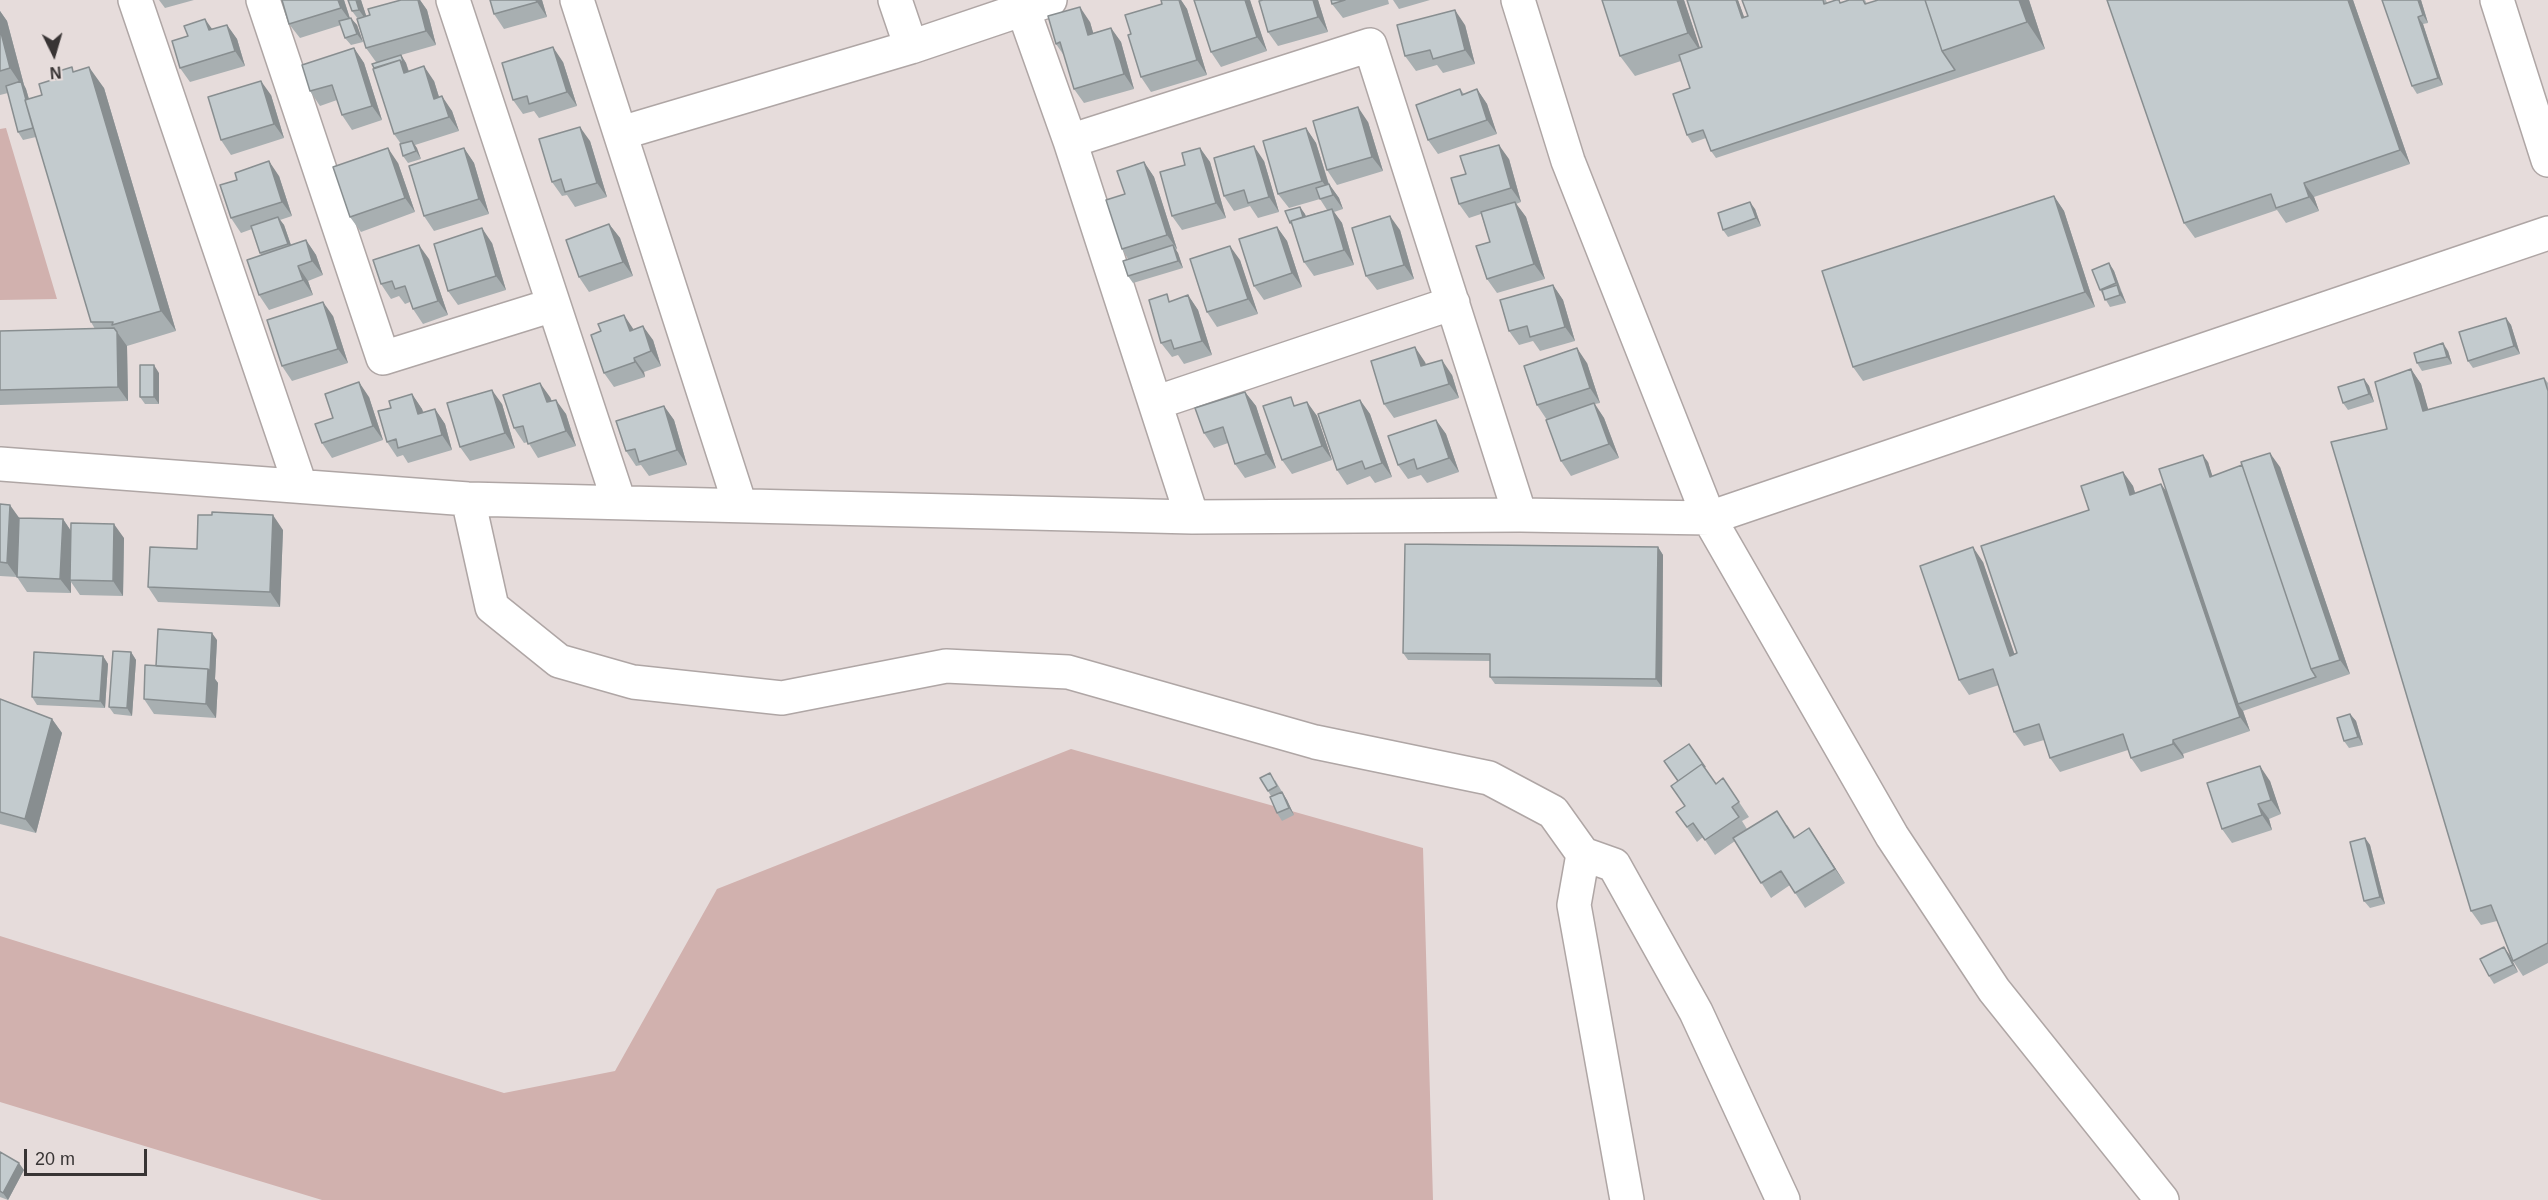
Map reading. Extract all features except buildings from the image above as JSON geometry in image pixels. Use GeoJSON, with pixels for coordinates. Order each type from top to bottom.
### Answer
{"type":"FeatureCollection","features":[{"type":"Feature","properties":{"kind":"street"},"geometry":{"type":"LineString","coordinates":[[135,0],[300,485]]}},
{"type":"Feature","properties":{"kind":"street"},"geometry":{"type":"LineString","coordinates":[[263,0],[383,358],[553,305]]}},
{"type":"Feature","properties":{"kind":"street"},"geometry":{"type":"LineString","coordinates":[[453,0],[620,502]]}},
{"type":"Feature","properties":{"kind":"street"},"geometry":{"type":"LineString","coordinates":[[577,0],[740,505]]}},
{"type":"Feature","properties":{"kind":"street"},"geometry":{"type":"LineString","coordinates":[[895,0],[912,47]]}},
{"type":"Feature","properties":{"kind":"street"},"geometry":{"type":"LineString","coordinates":[[1518,0],[1568,161],[1708,518],[1892,836],[1994,990],[2162,1200]]}},
{"type":"Feature","properties":{"kind":"street"},"geometry":{"type":"LineString","coordinates":[[2497,0],[2548,160]]}},
{"type":"Feature","properties":{"kind":"street"},"geometry":{"type":"LineString","coordinates":[[621,134],[912,47],[1037,5],[1070,141],[1192,517]]}},
{"type":"Feature","properties":{"kind":"street"},"geometry":{"type":"LineString","coordinates":[[1070,141],[1370,45],[1520,515]]}},
{"type":"Feature","properties":{"kind":"street"},"geometry":{"type":"LineString","coordinates":[[0,464],[468,499],[1192,517],[1520,515],[1708,518],[2548,233]]}},
{"type":"Feature","properties":{"kind":"street"},"geometry":{"type":"LineString","coordinates":[[1155,403],[1453,303]]}},
{"type":"Feature","properties":{"kind":"street"},"geometry":{"type":"LineString","coordinates":[[468,499],[492,607],[559,661],[633,682],[782,698],[946,666],[1068,672],[1315,742],[1489,778],[1553,812],[1583,854],[1614,865],[1696,1012],[1783,1200]]}},
{"type":"Feature","properties":{"kind":"street"},"geometry":{"type":"LineString","coordinates":[[1583,854],[1574,905],[1627,1200]]}},
{"type":"Feature","properties":{"kind":"shaded area"},"geometry":{"type":"Polygon","coordinates":[[[6,128],[57,299],[0,300],[0,129],[6,128]]]}},
{"type":"Feature","properties":{"kind":"shaded area"},"geometry":{"type":"Polygon","coordinates":[[[1071,749],[1423,848],[1433,1200],[322,1200],[0,1102],[0,936],[504,1093],[615,1071],[717,889],[1071,749]]]}}]}
